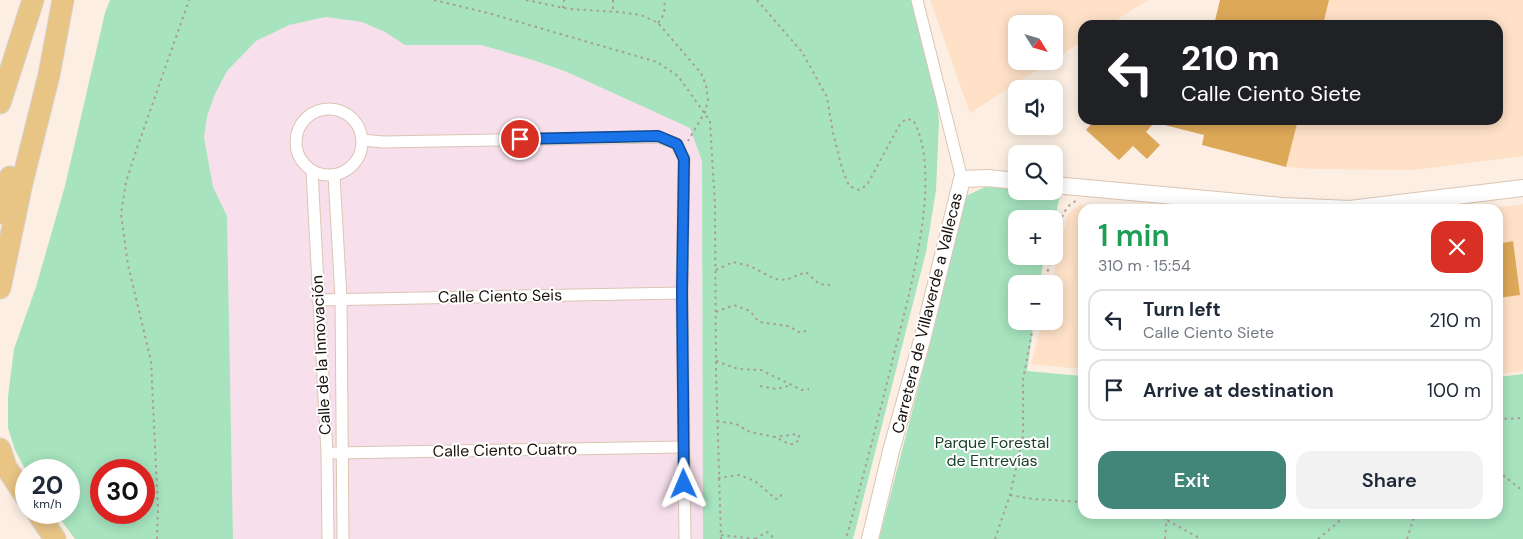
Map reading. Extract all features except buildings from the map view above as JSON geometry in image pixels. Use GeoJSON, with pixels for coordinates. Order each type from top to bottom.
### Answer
{"type":"FeatureCollection","features":[{"type":"Feature","properties":{"kind":"highway"},"geometry":{"type":"LineString","coordinates":[[0,103],[33,0]]}},
{"type":"Feature","properties":{"kind":"highway"},"geometry":{"type":"LineString","coordinates":[[0,213],[63,0]]}},
{"type":"Feature","properties":{"kind":"highway"},"geometry":{"type":"LineString","coordinates":[[0,288],[22,183],[49,74],[63,0]]}},
{"type":"Feature","properties":{"kind":"highway"},"geometry":{"type":"LineString","coordinates":[[0,449],[6,467],[15,480]]}},
{"type":"Feature","properties":{"kind":"highway"},"geometry":{"type":"LineString","coordinates":[[45,524],[55,539]]}},
{"type":"Feature","properties":{"kind":"main road"},"geometry":{"type":"LineString","coordinates":[[962,179],[988,178],[1008,180]]}},
{"type":"Feature","properties":{"kind":"main road","name":"Carretera de Villaverde a Vallecas"},"geometry":{"type":"LineString","coordinates":[[870,539],[962,179]]}},
{"type":"Feature","properties":{"kind":"main road"},"geometry":{"type":"LineString","coordinates":[[1063,186],[1260,204]]}},
{"type":"Feature","properties":{"kind":"main road"},"geometry":{"type":"LineString","coordinates":[[1391,204],[1523,188]]}},
{"type":"Feature","properties":{"kind":"street","name":"Carretera de Villaverde a Vallecas"},"geometry":{"type":"LineString","coordinates":[[917,0],[962,179]]}},
{"type":"Feature","properties":{"kind":"street"},"geometry":{"type":"LineString","coordinates":[[333,108],[344,112],[353,119],[359,128],[362,140],[360,152],[355,163],[345,171],[334,175],[322,175],[312,171],[303,164],[297,154],[295,143],[297,131],[302,121],[311,113],[321,109],[333,108]]}},
{"type":"Feature","properties":{"kind":"street"},"geometry":{"type":"LineString","coordinates":[[362,140],[383,142],[658,136],[678,148],[684,159],[682,293],[685,539]]}},
{"type":"Feature","properties":{"kind":"street","name":"Calle de la Innovación"},"geometry":{"type":"LineString","coordinates":[[312,171],[326,453],[328,539]]}},
{"type":"Feature","properties":{"kind":"street","name":"Calle de la Innovación"},"geometry":{"type":"LineString","coordinates":[[334,175],[340,298],[343,539]]}},
{"type":"Feature","properties":{"kind":"street","name":"Calle Ciento Seis"},"geometry":{"type":"LineString","coordinates":[[318,300],[340,298],[682,293]]}},
{"type":"Feature","properties":{"kind":"street","name":"Calle Ciento Cuatro"},"geometry":{"type":"LineString","coordinates":[[326,453],[683,446]]}},
{"type":"Feature","properties":{"kind":"path"},"geometry":{"type":"LineString","coordinates":[[157,539],[158,509],[151,361],[128,265],[122,214],[126,182],[189,0]]}},
{"type":"Feature","properties":{"kind":"path"},"geometry":{"type":"LineString","coordinates":[[434,0],[488,13],[657,62],[678,76],[710,121],[715,206],[718,478],[721,539]]}},
{"type":"Feature","properties":{"kind":"path"},"geometry":{"type":"LineString","coordinates":[[526,0],[563,8],[641,15],[658,23],[701,73],[706,85],[708,100],[705,112],[694,133],[678,148]]}},
{"type":"Feature","properties":{"kind":"path"},"geometry":{"type":"LineString","coordinates":[[563,8],[564,0]]}},
{"type":"Feature","properties":{"kind":"path"},"geometry":{"type":"LineString","coordinates":[[613,0],[613,11]]}},
{"type":"Feature","properties":{"kind":"path"},"geometry":{"type":"LineString","coordinates":[[658,23],[664,11],[664,0]]}},
{"type":"Feature","properties":{"kind":"path"},"geometry":{"type":"LineString","coordinates":[[757,0],[802,52],[827,97],[833,133],[849,186],[859,190],[867,185],[900,124],[906,119],[913,120],[919,130],[926,169],[925,196],[917,259],[868,459],[846,539]]}},
{"type":"Feature","properties":{"kind":"path"},"geometry":{"type":"LineString","coordinates":[[1063,216],[1071,203],[1077,200]]}},
{"type":"Feature","properties":{"kind":"path"},"geometry":{"type":"LineString","coordinates":[[716,270],[733,262],[750,266],[775,279],[786,280],[806,272],[819,284],[830,285]]}},
{"type":"Feature","properties":{"kind":"path"},"geometry":{"type":"LineString","coordinates":[[716,312],[734,305],[750,311],[759,322],[788,326],[801,333],[809,330]]}},
{"type":"Feature","properties":{"kind":"path"},"geometry":{"type":"LineString","coordinates":[[995,539],[1010,495],[1024,436],[1023,380],[1032,330]]}},
{"type":"Feature","properties":{"kind":"path"},"geometry":{"type":"LineString","coordinates":[[716,361],[738,369],[761,370],[778,376],[802,390],[809,389]]}},
{"type":"Feature","properties":{"kind":"path"},"geometry":{"type":"LineString","coordinates":[[760,386],[776,389],[792,385]]}},
{"type":"Feature","properties":{"kind":"path"},"geometry":{"type":"LineString","coordinates":[[1503,418],[1523,418]]}},
{"type":"Feature","properties":{"kind":"path"},"geometry":{"type":"LineString","coordinates":[[717,421],[736,424],[750,432],[775,437],[789,444],[794,444],[800,439],[798,434],[775,437]]}},
{"type":"Feature","properties":{"kind":"path"},"geometry":{"type":"LineString","coordinates":[[1503,475],[1523,491]]}},
{"type":"Feature","properties":{"kind":"path"},"geometry":{"type":"LineString","coordinates":[[718,478],[739,476],[755,481],[776,500],[780,498],[782,493]]}},
{"type":"Feature","properties":{"kind":"path"},"geometry":{"type":"LineString","coordinates":[[1010,495],[1033,499],[1078,502]]}},
{"type":"Feature","properties":{"kind":"path"},"geometry":{"type":"LineString","coordinates":[[1166,539],[1166,519],[1201,539]]}},
{"type":"Feature","properties":{"kind":"path"},"geometry":{"type":"LineString","coordinates":[[1318,539],[1342,519]]}},
{"type":"Feature","properties":{"kind":"path"},"geometry":{"type":"LineString","coordinates":[[1407,539],[1413,519]]}},
{"type":"Feature","properties":{"kind":"path"},"geometry":{"type":"LineString","coordinates":[[721,535],[755,539],[767,532],[772,536],[771,539]]}},
{"type":"Feature","properties":{"kind":"shaded area"},"geometry":{"type":"Polygon","coordinates":[[[930,0],[1148,0],[1116,20],[1078,20],[1078,44],[1063,54],[1063,15],[1008,15],[1008,70],[1037,70],[1021,80],[1008,80],[1008,89],[970,113],[930,0]]]}},
{"type":"Feature","properties":{"kind":"shaded area"},"geometry":{"type":"Polygon","coordinates":[[[1329,0],[1523,0],[1523,156],[1413,170],[1286,167],[1297,125],[1503,125],[1503,20],[1324,20],[1329,0]]]}},
{"type":"Feature","properties":{"kind":"shaded area"},"geometry":{"type":"Polygon","coordinates":[[[327,17],[363,22],[385,32],[405,45],[481,45],[533,60],[567,72],[690,128],[702,161],[703,539],[233,539],[227,216],[213,187],[204,137],[207,116],[215,94],[227,71],[256,41],[289,25],[327,17]]]}},
{"type":"Feature","properties":{"kind":"shaded area"},"geometry":{"type":"Polygon","coordinates":[[[1523,204],[1523,371],[1503,373],[1503,207],[1523,204]]]}},
{"type":"Feature","properties":{"kind":"shaded area"},"geometry":{"type":"Polygon","coordinates":[[[1078,206],[1078,369],[1031,364],[1040,330],[1063,330],[1063,275],[1053,275],[1056,265],[1063,265],[1063,235],[1068,214],[1078,206]]]}},
{"type":"Feature","properties":{"kind":"green space"},"geometry":{"type":"Polygon","coordinates":[[[110,0],[914,0],[936,89],[939,122],[936,190],[926,252],[853,539],[703,539],[702,161],[690,128],[567,72],[533,60],[481,45],[405,45],[385,32],[362,22],[326,17],[289,25],[256,41],[227,71],[215,94],[207,116],[204,137],[213,187],[227,216],[233,539],[75,539],[64,524],[80,524],[80,459],[20,459],[8,428],[8,397],[14,349],[36,287],[65,186],[105,13],[110,0]]]}},
{"type":"Feature","properties":{"kind":"green space","name":"Parque Forestal de Entrevías"},"geometry":{"type":"Polygon","coordinates":[[[985,187],[1008,188],[1008,200],[1059,200],[1057,210],[1008,210],[1008,265],[1043,265],[1041,275],[1008,275],[1008,330],[1033,330],[1027,371],[1078,376],[1078,519],[1503,519],[1503,376],[1523,374],[1523,539],[879,539],[966,196],[985,187]]]}},
{"type":"Feature","properties":{"kind":"route"},"geometry":{"type":"LineString","coordinates":[[520,139],[658,136],[677,144],[684,159],[682,293],[684,484]]}}]}
